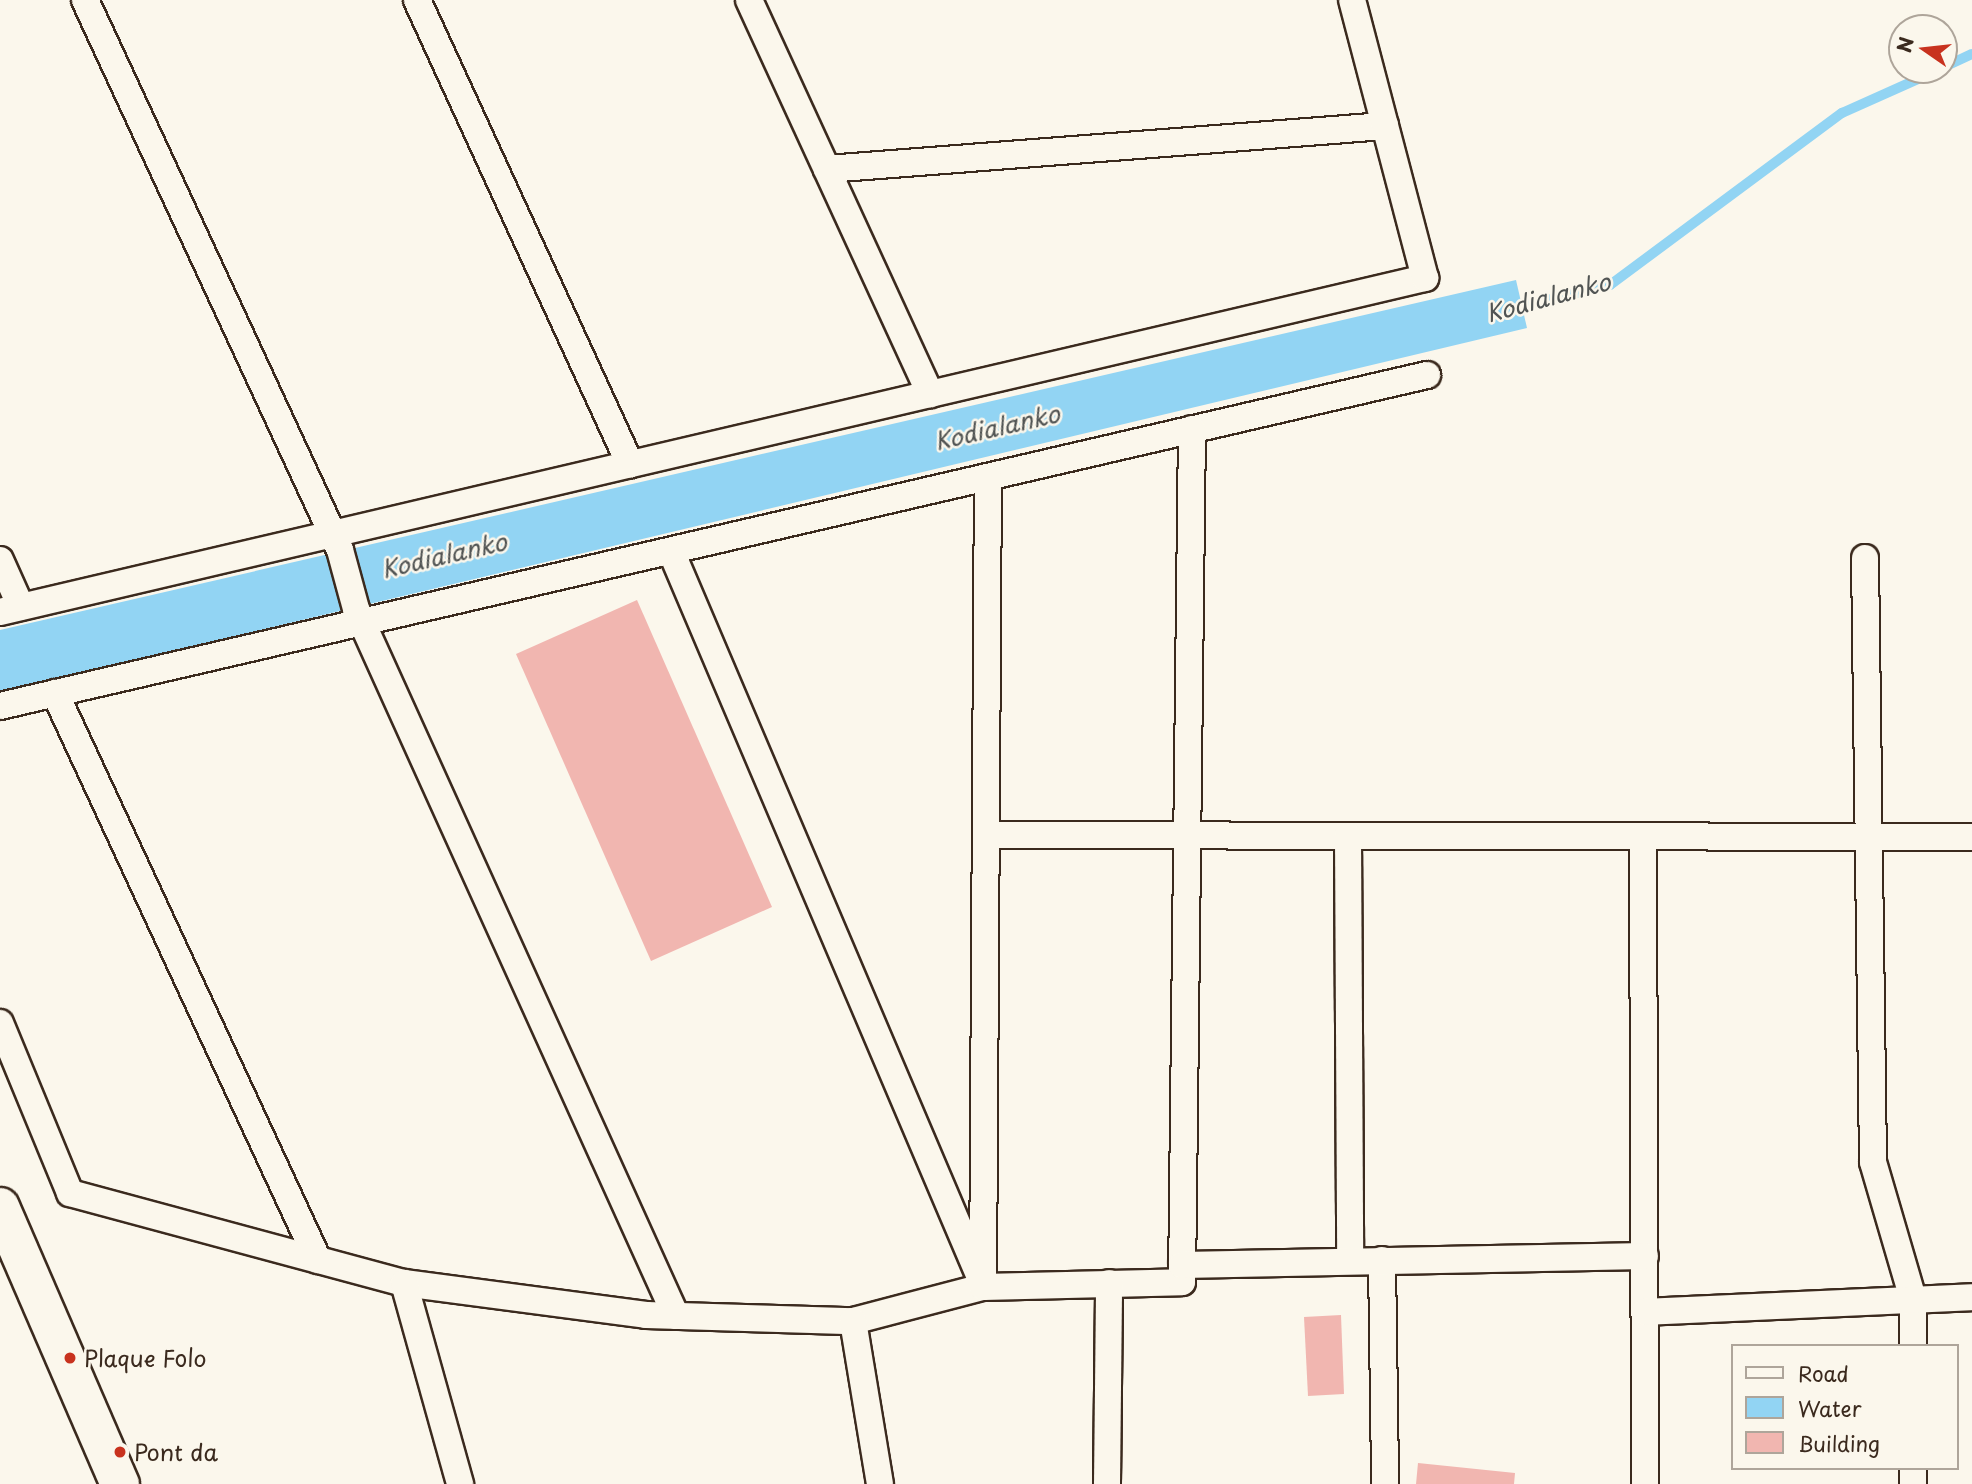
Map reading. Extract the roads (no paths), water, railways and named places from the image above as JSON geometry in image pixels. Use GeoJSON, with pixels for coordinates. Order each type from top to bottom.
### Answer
{"type":"FeatureCollection","features":[{"type":"Feature","properties":{"kind":"highway"},"geometry":{"type":"LineString","coordinates":[[0,1207],[121,1484]]}},
{"type":"Feature","properties":{"kind":"street"},"geometry":{"type":"LineString","coordinates":[[85,0],[336,542],[359,616],[676,1316]]}},
{"type":"Feature","properties":{"kind":"street"},"geometry":{"type":"LineString","coordinates":[[417,0],[631,464]]}},
{"type":"Feature","properties":{"kind":"street"},"geometry":{"type":"LineString","coordinates":[[749,0],[930,394]]}},
{"type":"Feature","properties":{"kind":"street"},"geometry":{"type":"LineString","coordinates":[[0,560],[11,609],[336,542],[631,464],[1425,278],[1352,0]]}},
{"type":"Feature","properties":{"kind":"street"},"geometry":{"type":"LineString","coordinates":[[827,169],[1385,125]]}},
{"type":"Feature","properties":{"kind":"street"},"geometry":{"type":"LineString","coordinates":[[0,706],[359,616],[671,551],[1427,375]]}},
{"type":"Feature","properties":{"kind":"street"},"geometry":{"type":"LineString","coordinates":[[0,1023],[70,1193],[404,1283],[676,1316],[853,1321],[984,1287],[1182,1282],[1192,429]]}},
{"type":"Feature","properties":{"kind":"street"},"geometry":{"type":"LineString","coordinates":[[984,1287],[988,477]]}},
{"type":"Feature","properties":{"kind":"street"},"geometry":{"type":"LineString","coordinates":[[671,551],[984,1287]]}},
{"type":"Feature","properties":{"kind":"street"},"geometry":{"type":"LineString","coordinates":[[1866,558],[1872,1162],[1913,1299],[1913,1344]]}},
{"type":"Feature","properties":{"kind":"street"},"geometry":{"type":"LineString","coordinates":[[55,693],[318,1260]]}},
{"type":"Feature","properties":{"kind":"street"},"geometry":{"type":"LineString","coordinates":[[986,835],[1972,837]]}},
{"type":"Feature","properties":{"kind":"street"},"geometry":{"type":"LineString","coordinates":[[1348,836],[1350,1261]]}},
{"type":"Feature","properties":{"kind":"street"},"geometry":{"type":"LineString","coordinates":[[1643,836],[1646,1256],[1644,1484]]}},
{"type":"Feature","properties":{"kind":"street"},"geometry":{"type":"LineString","coordinates":[[1182,1265],[1646,1256]]}},
{"type":"Feature","properties":{"kind":"street"},"geometry":{"type":"LineString","coordinates":[[1382,1260],[1385,1484]]}},
{"type":"Feature","properties":{"kind":"street"},"geometry":{"type":"LineString","coordinates":[[404,1283],[460,1484]]}},
{"type":"Feature","properties":{"kind":"street"},"geometry":{"type":"LineString","coordinates":[[1108,1484],[1109,1283]]}},
{"type":"Feature","properties":{"kind":"street"},"geometry":{"type":"LineString","coordinates":[[1645,1312],[1972,1297]]}},
{"type":"Feature","properties":{"kind":"street"},"geometry":{"type":"LineString","coordinates":[[853,1321],[880,1484]]}},
{"type":"Feature","properties":{"kind":"water"},"geometry":{"type":"Polygon","coordinates":[[[1516,280],[1527,328],[0,692],[0,630],[1516,280]]]}},
{"type":"Feature","properties":{"kind":"waterway","name":"Kodialanko"},"geometry":{"type":"LineString","coordinates":[[1958,60],[1972,54]]}},
{"type":"Feature","properties":{"kind":"waterway","name":"Kodialanko"},"geometry":{"type":"LineString","coordinates":[[1510,309],[1610,285],[1842,113],[1907,84]]}},
{"type":"Feature","properties":{"kind":"place","name":"Plaque Folo"},"geometry":{"type":"Point","coordinates":[70,1358]}},
{"type":"Feature","properties":{"kind":"place","name":"Pont da"},"geometry":{"type":"Point","coordinates":[120,1452]}}]}
